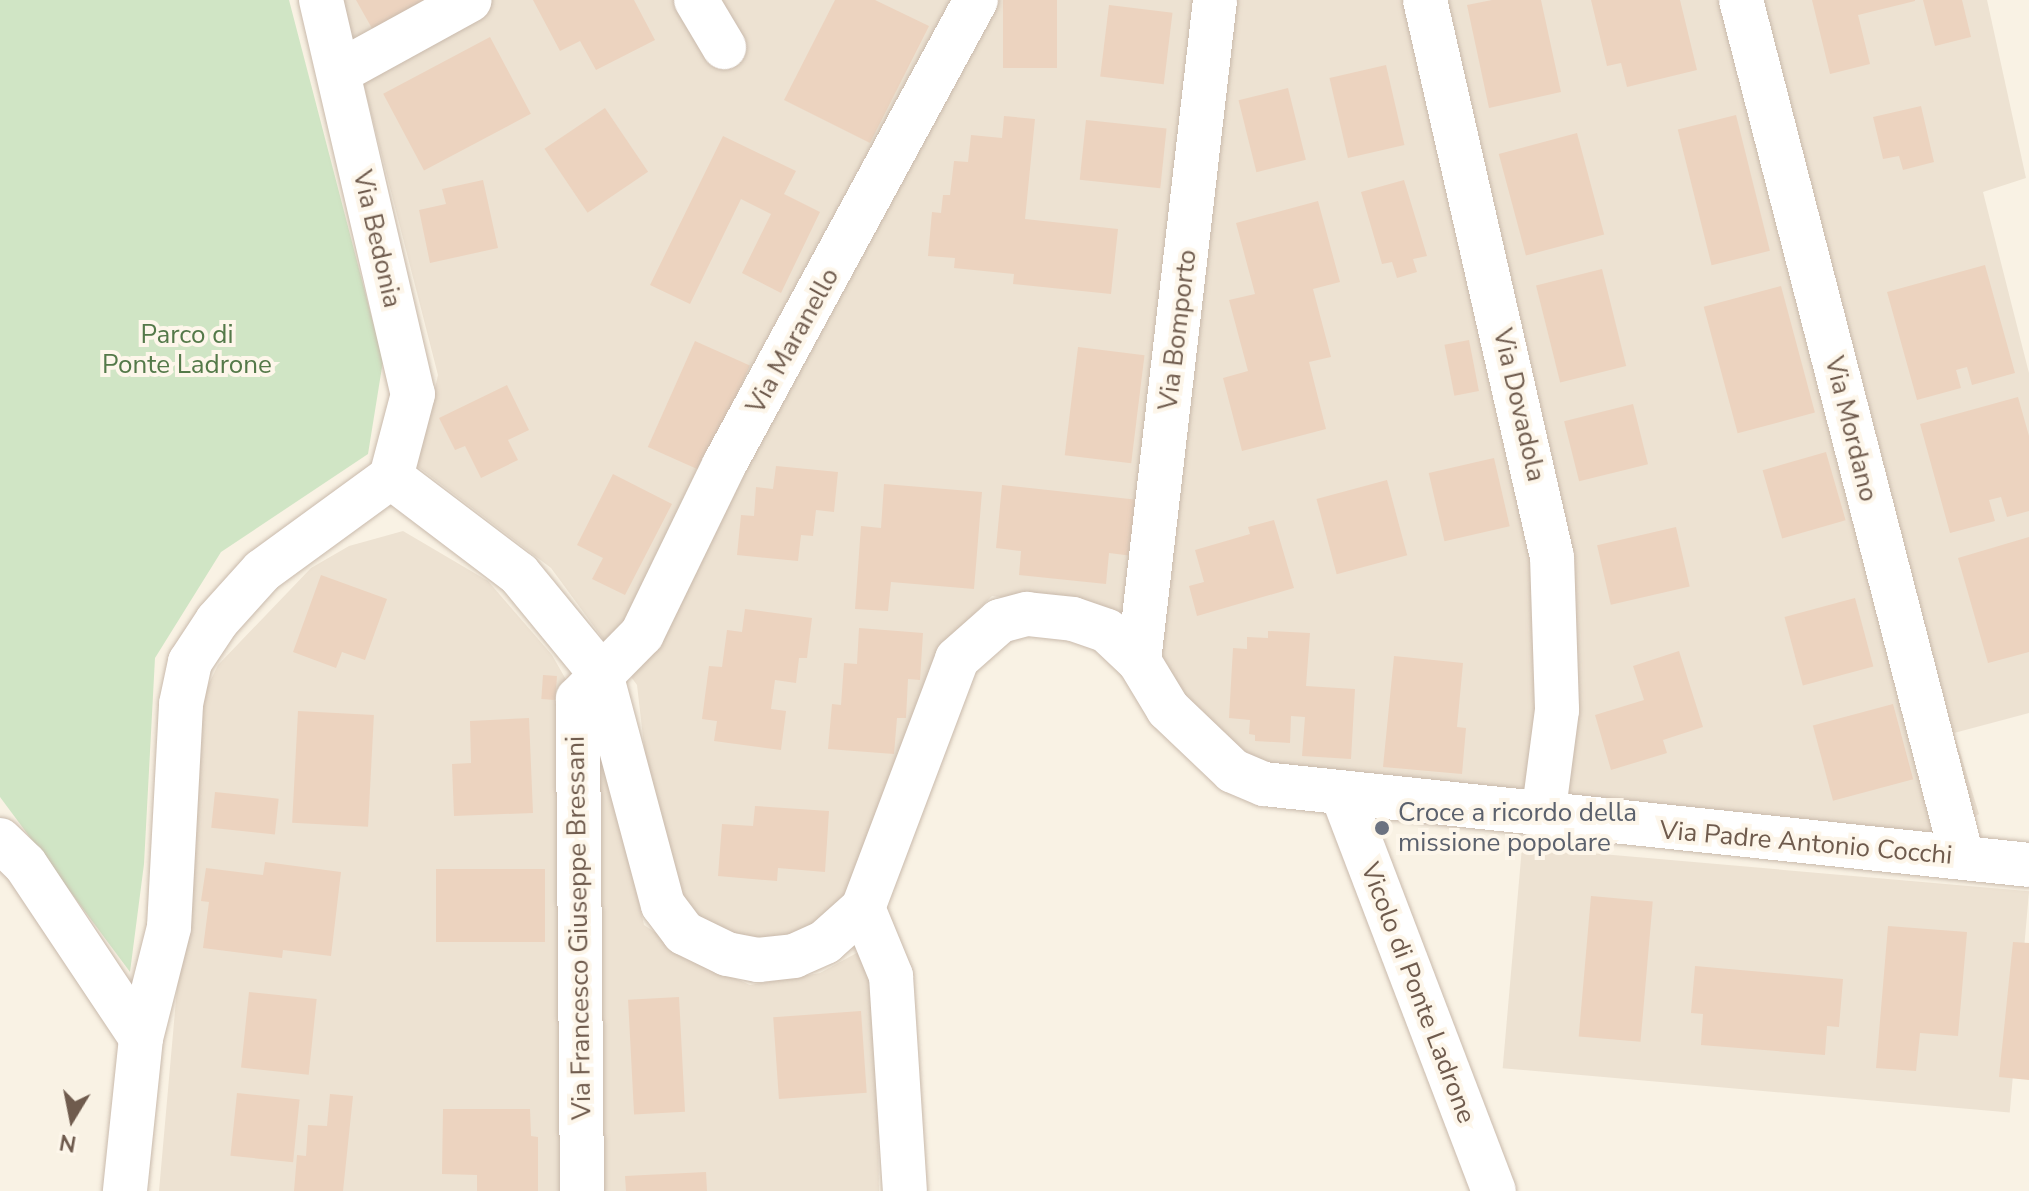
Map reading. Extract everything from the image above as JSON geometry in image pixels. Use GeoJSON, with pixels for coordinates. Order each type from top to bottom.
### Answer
{"type":"FeatureCollection","features":[{"type":"Feature","properties":{"kind":"street","name":"Via Bedonia"},"geometry":{"type":"LineString","coordinates":[[321,0],[413,394],[391,477]]}},
{"type":"Feature","properties":{"kind":"street"},"geometry":{"type":"LineString","coordinates":[[339,72],[470,0]]}},
{"type":"Feature","properties":{"kind":"street"},"geometry":{"type":"LineString","coordinates":[[696,0],[724,47]]}},
{"type":"Feature","properties":{"kind":"street","name":"Via Maranello"},"geometry":{"type":"LineString","coordinates":[[601,674],[642,634],[724,465],[976,0]]}},
{"type":"Feature","properties":{"kind":"street","name":"Via Bomporto"},"geometry":{"type":"LineString","coordinates":[[1139,661],[1215,0]]}},
{"type":"Feature","properties":{"kind":"street","name":"Via Dovadola"},"geometry":{"type":"LineString","coordinates":[[1425,0],[1552,557],[1557,710],[1543,817]]}},
{"type":"Feature","properties":{"kind":"street","name":"Via Mordano"},"geometry":{"type":"LineString","coordinates":[[1741,0],[1962,857]]}},
{"type":"Feature","properties":{"kind":"street"},"geometry":{"type":"LineString","coordinates":[[125,1191],[141,1038],[169,927],[181,704],[190,662],[217,621],[262,571],[391,477]]}},
{"type":"Feature","properties":{"kind":"street","name":"Via Padre Antonio Cocchi"},"geometry":{"type":"LineString","coordinates":[[391,477],[519,574],[601,674],[624,745],[644,849],[663,905],[684,933],[727,954],[758,960],[794,956],[825,942],[863,908],[957,659],[1000,621],[1027,614],[1073,619],[1107,631],[1139,661],[1168,709],[1233,771],[1264,784],[1343,796],[2029,865]]}},
{"type":"Feature","properties":{"kind":"street","name":"Via Francesco Giuseppe Bressani"},"geometry":{"type":"LineString","coordinates":[[582,1191],[578,699],[601,674]]}},
{"type":"Feature","properties":{"kind":"street","name":"Vicolo di Ponte Ladrone"},"geometry":{"type":"LineString","coordinates":[[1343,796],[1494,1191]]}},
{"type":"Feature","properties":{"kind":"street"},"geometry":{"type":"LineString","coordinates":[[0,840],[25,864],[141,1038]]}},
{"type":"Feature","properties":{"kind":"street"},"geometry":{"type":"LineString","coordinates":[[863,908],[891,976],[905,1191]]}},
{"type":"Feature","properties":{"kind":"shaded area"},"geometry":{"type":"Polygon","coordinates":[[[342,0],[1987,0],[2026,178],[1983,192],[2029,373],[2029,713],[1954,733],[1979,814],[1940,839],[1244,762],[1180,703],[1156,657],[1156,618],[992,596],[947,641],[845,908],[795,942],[735,939],[699,921],[676,897],[656,849],[637,685],[551,568],[417,466],[438,375],[342,0]]]}},
{"type":"Feature","properties":{"kind":"shaded area"},"geometry":{"type":"Polygon","coordinates":[[[403,531],[488,581],[552,655],[603,745],[644,925],[703,964],[750,985],[820,973],[864,949],[876,978],[879,1191],[159,1191],[203,696],[218,665],[311,568],[349,546],[403,531]]]}},
{"type":"Feature","properties":{"kind":"shaded area"},"geometry":{"type":"Polygon","coordinates":[[[1522,847],[2029,891],[2010,1113],[1503,1068],[1522,847]]]}},
{"type":"Feature","properties":{"kind":"green space","name":"Parco di Ponte Ladrone"},"geometry":{"type":"Polygon","coordinates":[[[0,0],[289,0],[383,361],[368,454],[221,552],[155,658],[144,864],[130,972],[0,797],[0,0]]]}},
{"type":"Feature","properties":{"kind":"building"},"geometry":{"type":"Polygon","coordinates":[[[356,0],[450,0],[378,39],[356,0]]]}},
{"type":"Feature","properties":{"kind":"building"},"geometry":{"type":"Polygon","coordinates":[[[533,0],[634,0],[655,40],[596,70],[580,41],[560,51],[533,0]]]}},
{"type":"Feature","properties":{"kind":"building"},"geometry":{"type":"Polygon","coordinates":[[[835,0],[875,0],[929,26],[870,143],[784,100],[835,0]]]}},
{"type":"Feature","properties":{"kind":"building"},"geometry":{"type":"Polygon","coordinates":[[[1003,0],[1057,0],[1057,68],[1003,68],[1003,0]]]}},
{"type":"Feature","properties":{"kind":"building"},"geometry":{"type":"Polygon","coordinates":[[[1492,0],[1541,0],[1561,92],[1489,108],[1467,5],[1492,0]]]}},
{"type":"Feature","properties":{"kind":"building"},"geometry":{"type":"Polygon","coordinates":[[[1591,0],[1680,0],[1697,70],[1627,87],[1621,63],[1607,66],[1591,0]]]}},
{"type":"Feature","properties":{"kind":"building"},"geometry":{"type":"Polygon","coordinates":[[[1812,0],[1915,1],[1858,15],[1870,64],[1830,74],[1812,0]]]}},
{"type":"Feature","properties":{"kind":"building"},"geometry":{"type":"Polygon","coordinates":[[[1923,0],[1962,0],[1971,37],[1935,46],[1923,0]]]}},
{"type":"Feature","properties":{"kind":"building"},"geometry":{"type":"Polygon","coordinates":[[[1109,5],[1173,13],[1164,84],[1100,76],[1109,5]]]}},
{"type":"Feature","properties":{"kind":"building"},"geometry":{"type":"Polygon","coordinates":[[[490,37],[531,114],[424,171],[383,94],[490,37]]]}},
{"type":"Feature","properties":{"kind":"building"},"geometry":{"type":"Polygon","coordinates":[[[1386,65],[1404,145],[1348,158],[1329,78],[1386,65]]]}},
{"type":"Feature","properties":{"kind":"building"},"geometry":{"type":"Polygon","coordinates":[[[1288,88],[1306,160],[1256,172],[1239,100],[1288,88]]]}},
{"type":"Feature","properties":{"kind":"building"},"geometry":{"type":"Polygon","coordinates":[[[1921,106],[1934,162],[1903,170],[1899,156],[1883,159],[1873,117],[1921,106]]]}},
{"type":"Feature","properties":{"kind":"building"},"geometry":{"type":"Polygon","coordinates":[[[605,108],[648,172],[588,213],[544,149],[605,108]]]}},
{"type":"Feature","properties":{"kind":"building"},"geometry":{"type":"Polygon","coordinates":[[[1736,115],[1770,251],[1712,265],[1678,130],[1736,115]]]}},
{"type":"Feature","properties":{"kind":"building"},"geometry":{"type":"Polygon","coordinates":[[[1004,116],[1035,119],[1025,219],[1118,229],[1111,294],[1013,284],[1014,274],[954,268],[955,258],[928,256],[932,212],[941,213],[943,195],[950,195],[954,161],[968,162],[971,135],[1002,138],[1004,116]]]}},
{"type":"Feature","properties":{"kind":"building"},"geometry":{"type":"Polygon","coordinates":[[[1086,120],[1167,128],[1160,188],[1080,180],[1086,120]]]}},
{"type":"Feature","properties":{"kind":"building"},"geometry":{"type":"Polygon","coordinates":[[[1577,133],[1604,234],[1526,255],[1499,154],[1577,133]]]}},
{"type":"Feature","properties":{"kind":"building"},"geometry":{"type":"Polygon","coordinates":[[[723,136],[796,171],[784,194],[820,212],[781,293],[742,273],[771,214],[741,199],[690,304],[650,285],[723,136]]]}},
{"type":"Feature","properties":{"kind":"building"},"geometry":{"type":"Polygon","coordinates":[[[483,180],[498,248],[430,263],[419,210],[446,204],[442,189],[483,180]]]}},
{"type":"Feature","properties":{"kind":"building"},"geometry":{"type":"Polygon","coordinates":[[[1404,180],[1427,256],[1413,259],[1417,272],[1397,278],[1392,262],[1382,264],[1361,192],[1404,180]]]}},
{"type":"Feature","properties":{"kind":"building"},"geometry":{"type":"Polygon","coordinates":[[[1318,201],[1340,282],[1313,289],[1331,357],[1309,362],[1326,429],[1242,451],[1223,378],[1248,371],[1229,300],[1255,294],[1236,223],[1318,201]]]}},
{"type":"Feature","properties":{"kind":"building"},"geometry":{"type":"Polygon","coordinates":[[[1985,265],[2015,373],[1972,385],[1967,367],[1956,370],[1961,388],[1917,400],[1887,292],[1985,265]]]}},
{"type":"Feature","properties":{"kind":"building"},"geometry":{"type":"Polygon","coordinates":[[[1602,269],[1626,366],[1560,382],[1536,285],[1602,269]]]}},
{"type":"Feature","properties":{"kind":"building"},"geometry":{"type":"Polygon","coordinates":[[[1781,286],[1815,413],[1738,433],[1704,307],[1781,286]]]}},
{"type":"Feature","properties":{"kind":"building"},"geometry":{"type":"Polygon","coordinates":[[[1469,340],[1479,391],[1454,396],[1444,345],[1469,340]]]}},
{"type":"Feature","properties":{"kind":"building"},"geometry":{"type":"Polygon","coordinates":[[[695,341],[750,365],[703,471],[648,447],[695,341]]]}},
{"type":"Feature","properties":{"kind":"building"},"geometry":{"type":"Polygon","coordinates":[[[1078,347],[1145,355],[1131,463],[1065,455],[1078,347]]]}},
{"type":"Feature","properties":{"kind":"building"},"geometry":{"type":"Polygon","coordinates":[[[507,385],[529,430],[508,440],[518,460],[481,478],[465,446],[455,450],[439,418],[507,385]]]}},
{"type":"Feature","properties":{"kind":"building"},"geometry":{"type":"Polygon","coordinates":[[[2018,397],[2029,436],[2029,511],[2007,517],[2001,497],[1989,500],[1995,521],[1950,533],[1920,424],[2018,397]]]}},
{"type":"Feature","properties":{"kind":"building"},"geometry":{"type":"Polygon","coordinates":[[[1633,404],[1648,464],[1579,481],[1564,421],[1633,404]]]}},
{"type":"Feature","properties":{"kind":"building"},"geometry":{"type":"Polygon","coordinates":[[[1826,452],[1846,520],[1782,538],[1763,470],[1826,452]]]}},
{"type":"Feature","properties":{"kind":"building"},"geometry":{"type":"Polygon","coordinates":[[[1494,458],[1510,526],[1444,541],[1429,473],[1494,458]]]}},
{"type":"Feature","properties":{"kind":"building"},"geometry":{"type":"Polygon","coordinates":[[[776,466],[838,472],[834,512],[816,510],[813,536],[801,535],[798,561],[737,555],[741,515],[754,516],[756,487],[773,489],[776,466]]]}},
{"type":"Feature","properties":{"kind":"building"},"geometry":{"type":"Polygon","coordinates":[[[613,474],[672,504],[625,595],[592,579],[603,558],[577,545],[613,474]]]}},
{"type":"Feature","properties":{"kind":"building"},"geometry":{"type":"Polygon","coordinates":[[[1387,480],[1407,555],[1337,574],[1316,499],[1387,480]]]}},
{"type":"Feature","properties":{"kind":"building"},"geometry":{"type":"Polygon","coordinates":[[[884,484],[982,492],[974,589],[891,582],[888,611],[855,609],[861,526],[881,528],[884,484]]]}},
{"type":"Feature","properties":{"kind":"building"},"geometry":{"type":"Polygon","coordinates":[[[1002,485],[1139,500],[1133,556],[1109,553],[1106,584],[1019,575],[1021,551],[996,548],[1002,485]]]}},
{"type":"Feature","properties":{"kind":"building"},"geometry":{"type":"Polygon","coordinates":[[[1274,520],[1294,588],[1197,616],[1189,586],[1204,582],[1195,550],[1250,534],[1248,527],[1274,520]]]}},
{"type":"Feature","properties":{"kind":"building"},"geometry":{"type":"Polygon","coordinates":[[[1676,527],[1690,586],[1611,605],[1597,545],[1676,527]]]}},
{"type":"Feature","properties":{"kind":"building"},"geometry":{"type":"Polygon","coordinates":[[[2029,537],[2029,652],[1988,663],[1958,558],[2029,537]]]}},
{"type":"Feature","properties":{"kind":"building"},"geometry":{"type":"Polygon","coordinates":[[[321,575],[387,599],[365,660],[342,652],[336,668],[293,652],[321,575]]]}},
{"type":"Feature","properties":{"kind":"building"},"geometry":{"type":"Polygon","coordinates":[[[1855,598],[1873,667],[1803,685],[1784,617],[1855,598]]]}},
{"type":"Feature","properties":{"kind":"building"},"geometry":{"type":"Polygon","coordinates":[[[745,609],[812,618],[807,658],[799,658],[796,683],[775,680],[771,709],[786,711],[781,750],[714,741],[717,721],[702,719],[709,666],[722,667],[727,630],[742,632],[745,609]]]}},
{"type":"Feature","properties":{"kind":"building"},"geometry":{"type":"Polygon","coordinates":[[[859,628],[923,633],[920,680],[908,679],[906,718],[897,718],[894,754],[828,749],[832,704],[841,705],[844,663],[857,664],[859,628]]]}},
{"type":"Feature","properties":{"kind":"building"},"geometry":{"type":"Polygon","coordinates":[[[1268,631],[1310,633],[1306,686],[1355,689],[1351,759],[1302,756],[1305,717],[1291,716],[1290,743],[1255,741],[1255,735],[1249,734],[1250,720],[1229,718],[1233,648],[1247,649],[1247,637],[1268,638],[1268,631]]]}},
{"type":"Feature","properties":{"kind":"building"},"geometry":{"type":"Polygon","coordinates":[[[1679,651],[1703,727],[1663,740],[1667,753],[1611,770],[1595,715],[1644,700],[1633,666],[1679,651]]]}},
{"type":"Feature","properties":{"kind":"building"},"geometry":{"type":"Polygon","coordinates":[[[1394,656],[1463,663],[1457,727],[1466,728],[1462,774],[1383,767],[1394,656]]]}},
{"type":"Feature","properties":{"kind":"building"},"geometry":{"type":"Polygon","coordinates":[[[543,675],[557,676],[555,700],[541,699],[543,675]]]}},
{"type":"Feature","properties":{"kind":"building"},"geometry":{"type":"Polygon","coordinates":[[[1893,704],[1913,779],[1833,801],[1813,725],[1893,704]]]}},
{"type":"Feature","properties":{"kind":"building"},"geometry":{"type":"Polygon","coordinates":[[[298,711],[374,715],[368,827],[292,823],[298,711]]]}},
{"type":"Feature","properties":{"kind":"building"},"geometry":{"type":"Polygon","coordinates":[[[529,718],[533,813],[454,816],[452,764],[471,763],[470,721],[529,718]]]}},
{"type":"Feature","properties":{"kind":"building"},"geometry":{"type":"Polygon","coordinates":[[[215,792],[279,799],[275,834],[211,828],[215,792]]]}},
{"type":"Feature","properties":{"kind":"building"},"geometry":{"type":"Polygon","coordinates":[[[755,806],[829,811],[825,872],[778,868],[777,881],[718,876],[722,824],[753,826],[755,806]]]}},
{"type":"Feature","properties":{"kind":"building"},"geometry":{"type":"Polygon","coordinates":[[[265,862],[341,872],[331,956],[283,950],[282,958],[203,948],[209,902],[201,901],[206,868],[263,875],[265,862]]]}},
{"type":"Feature","properties":{"kind":"building"},"geometry":{"type":"Polygon","coordinates":[[[436,869],[545,869],[545,942],[436,942],[436,869]]]}},
{"type":"Feature","properties":{"kind":"building"},"geometry":{"type":"Polygon","coordinates":[[[1591,896],[1653,901],[1640,1042],[1579,1036],[1591,896]]]}},
{"type":"Feature","properties":{"kind":"building"},"geometry":{"type":"Polygon","coordinates":[[[1888,926],[1967,932],[1958,1036],[1920,1033],[1916,1071],[1876,1068],[1888,926]]]}},
{"type":"Feature","properties":{"kind":"building"},"geometry":{"type":"Polygon","coordinates":[[[2013,942],[2029,943],[2029,1080],[1999,1077],[2013,942]]]}},
{"type":"Feature","properties":{"kind":"building"},"geometry":{"type":"Polygon","coordinates":[[[1695,966],[1843,979],[1839,1027],[1827,1026],[1825,1055],[1701,1045],[1703,1014],[1691,1013],[1695,966]]]}},
{"type":"Feature","properties":{"kind":"building"},"geometry":{"type":"Polygon","coordinates":[[[249,992],[317,999],[309,1075],[241,1068],[249,992]]]}},
{"type":"Feature","properties":{"kind":"building"},"geometry":{"type":"Polygon","coordinates":[[[679,997],[685,1112],[634,1115],[628,1000],[679,997]]]}},
{"type":"Feature","properties":{"kind":"building"},"geometry":{"type":"Polygon","coordinates":[[[861,1011],[867,1093],[779,1099],[773,1017],[861,1011]]]}},
{"type":"Feature","properties":{"kind":"building"},"geometry":{"type":"Polygon","coordinates":[[[237,1093],[300,1100],[293,1162],[230,1156],[237,1093]]]}},
{"type":"Feature","properties":{"kind":"building"},"geometry":{"type":"Polygon","coordinates":[[[330,1094],[353,1096],[343,1191],[294,1191],[297,1155],[306,1156],[308,1125],[327,1126],[330,1094]]]}},
{"type":"Feature","properties":{"kind":"building"},"geometry":{"type":"Polygon","coordinates":[[[443,1109],[530,1109],[531,1136],[538,1137],[538,1191],[477,1191],[477,1175],[442,1174],[443,1109]]]}},
{"type":"Feature","properties":{"kind":"building"},"geometry":{"type":"Polygon","coordinates":[[[706,1172],[707,1191],[626,1191],[625,1176],[706,1172]]]}},
{"type":"Feature","properties":{"kind":"place","name":"Croce a ricordo della missione popolare"},"geometry":{"type":"Point","coordinates":[1382,828]}}]}
